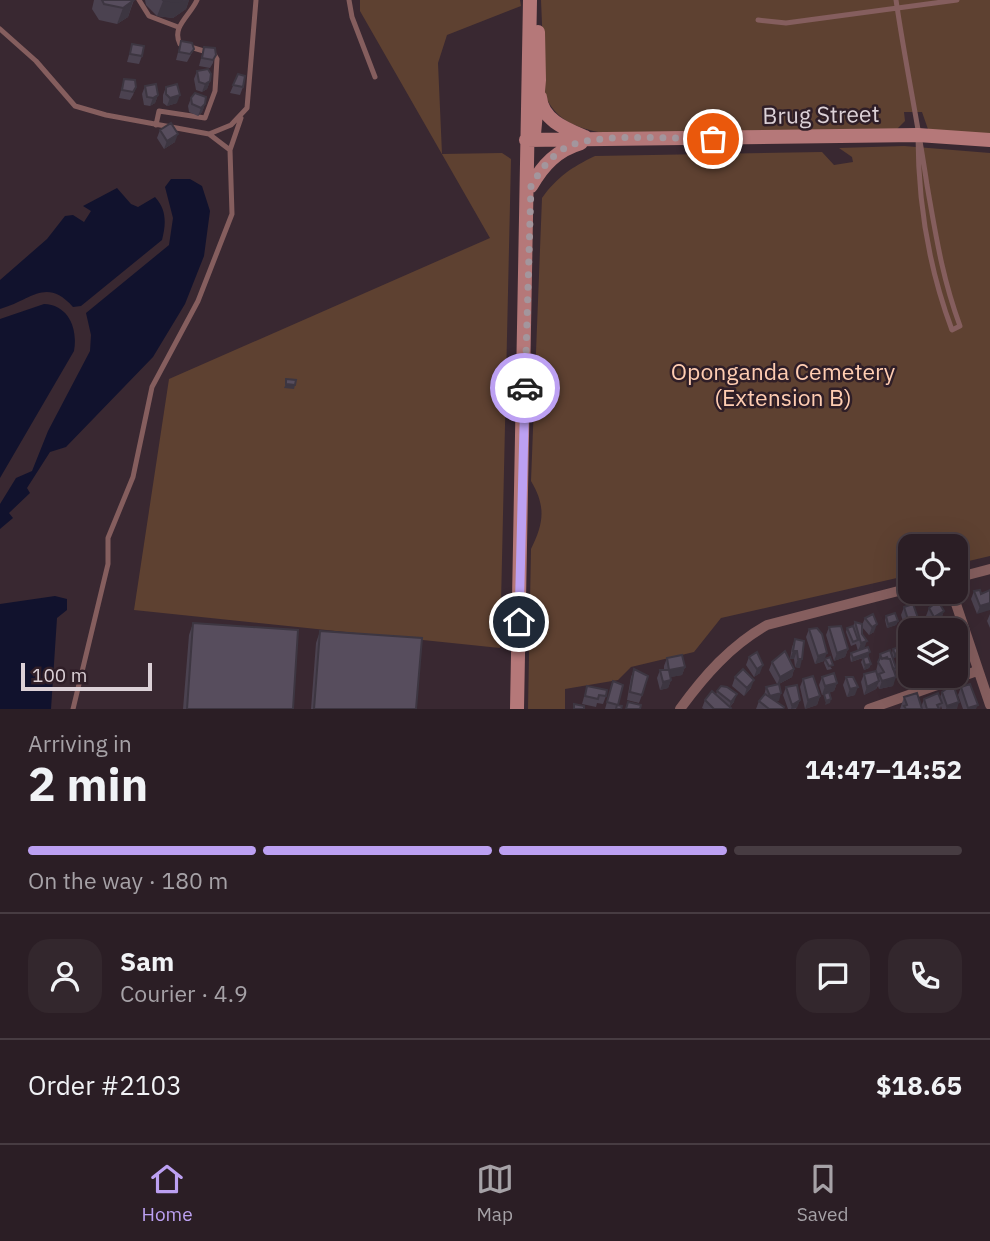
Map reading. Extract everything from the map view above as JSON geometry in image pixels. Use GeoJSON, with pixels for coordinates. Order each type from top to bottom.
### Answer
{"type":"FeatureCollection","features":[{"type":"Feature","properties":{"kind":"main road"},"geometry":{"type":"LineString","coordinates":[[526,317],[530,303],[530,0]]}},
{"type":"Feature","properties":{"kind":"main road"},"geometry":{"type":"LineString","coordinates":[[536,0],[540,103],[556,124],[593,140]]}},
{"type":"Feature","properties":{"kind":"main road"},"geometry":{"type":"LineString","coordinates":[[517,709],[526,317],[524,303],[530,140],[539,80]]}},
{"type":"Feature","properties":{"kind":"main road","name":"Brug Street"},"geometry":{"type":"LineString","coordinates":[[530,140],[918,135],[990,140]]}},
{"type":"Feature","properties":{"kind":"main road"},"geometry":{"type":"LineString","coordinates":[[531,186],[541,169],[567,147],[593,140]]}},
{"type":"Feature","properties":{"kind":"street"},"geometry":{"type":"LineString","coordinates":[[968,575],[990,569]]}},
{"type":"Feature","properties":{"kind":"street"},"geometry":{"type":"LineString","coordinates":[[680,709],[724,657],[767,625],[791,616],[898,591]]}},
{"type":"Feature","properties":{"kind":"street"},"geometry":{"type":"LineString","coordinates":[[956,604],[990,705]]}},
{"type":"Feature","properties":{"kind":"street"},"geometry":{"type":"LineString","coordinates":[[869,709],[977,671]]}},
{"type":"Feature","properties":{"kind":"lane"},"geometry":{"type":"LineString","coordinates":[[139,0],[149,16],[178,27]]}},
{"type":"Feature","properties":{"kind":"lane"},"geometry":{"type":"LineString","coordinates":[[156,125],[159,111],[205,118],[215,91],[217,60],[214,54],[180,44],[178,27],[197,0]]}},
{"type":"Feature","properties":{"kind":"lane"},"geometry":{"type":"LineString","coordinates":[[73,709],[108,564],[108,538],[133,477],[152,387],[198,301],[232,214],[230,150],[247,107],[256,0]]}},
{"type":"Feature","properties":{"kind":"lane"},"geometry":{"type":"LineString","coordinates":[[349,0],[352,17],[375,77]]}},
{"type":"Feature","properties":{"kind":"lane"},"geometry":{"type":"LineString","coordinates":[[896,0],[898,9],[939,264],[960,326],[951,330],[930,267],[919,186],[918,135]]}},
{"type":"Feature","properties":{"kind":"lane"},"geometry":{"type":"LineString","coordinates":[[758,20],[786,23],[957,0]]}},
{"type":"Feature","properties":{"kind":"lane"},"geometry":{"type":"LineString","coordinates":[[0,29],[36,61],[75,106],[106,115],[209,134],[230,150]]}},
{"type":"Feature","properties":{"kind":"lane"},"geometry":{"type":"LineString","coordinates":[[209,134],[241,118]]}},
{"type":"Feature","properties":{"kind":"green space"},"geometry":{"type":"Polygon","coordinates":[[[360,0],[520,0],[521,6],[447,35],[438,63],[442,154],[502,153],[511,159],[500,648],[134,610],[169,379],[490,238],[360,11],[360,0]]]}},
{"type":"Feature","properties":{"kind":"green space"},"geometry":{"type":"Polygon","coordinates":[[[541,0],[990,0],[990,136],[929,132],[922,112],[904,112],[905,121],[897,129],[603,133],[584,128],[560,116],[545,94],[541,0]]]}},
{"type":"Feature","properties":{"kind":"green space","name":"Oponganda Cemetery (Extension B)"},"geometry":{"type":"Polygon","coordinates":[[[904,146],[990,153],[990,556],[968,561],[968,534],[898,534],[898,578],[721,618],[694,652],[631,667],[618,680],[565,689],[565,709],[528,709],[531,549],[542,515],[531,481],[542,198],[566,173],[595,156],[822,152],[834,165],[853,162],[852,157],[839,148],[904,146]]]}},
{"type":"Feature","properties":{"kind":"shaded area"},"geometry":{"type":"Polygon","coordinates":[[[171,179],[190,179],[202,186],[210,211],[204,256],[185,304],[153,357],[66,447],[50,452],[27,488],[30,493],[9,513],[13,518],[0,529],[0,504],[16,478],[32,471],[48,431],[90,351],[91,335],[86,313],[169,245],[173,218],[165,187],[171,179]]]}},
{"type":"Feature","properties":{"kind":"shaded area"},"geometry":{"type":"Polygon","coordinates":[[[117,188],[131,204],[138,207],[155,197],[162,207],[164,217],[162,240],[81,306],[73,307],[55,293],[46,292],[0,309],[0,280],[47,239],[65,216],[73,215],[84,222],[91,211],[83,206],[117,188]]]}},
{"type":"Feature","properties":{"kind":"shaded area"},"geometry":{"type":"Polygon","coordinates":[[[44,304],[60,309],[70,320],[75,335],[74,351],[0,478],[0,319],[44,304]]]}},
{"type":"Feature","properties":{"kind":"shaded area"},"geometry":{"type":"Polygon","coordinates":[[[55,596],[67,599],[67,610],[57,618],[51,709],[0,709],[0,604],[55,596]]]}},
{"type":"Feature","properties":{"kind":"building"},"geometry":{"type":"Polygon","coordinates":[[[102,0],[134,0],[123,8],[104,4],[102,0]]]}},
{"type":"Feature","properties":{"kind":"building"},"geometry":{"type":"Polygon","coordinates":[[[181,41],[192,43],[194,49],[190,54],[179,52],[181,41]]]}},
{"type":"Feature","properties":{"kind":"building"},"geometry":{"type":"Polygon","coordinates":[[[132,44],[144,46],[142,56],[130,54],[132,44]]]}},
{"type":"Feature","properties":{"kind":"building"},"geometry":{"type":"Polygon","coordinates":[[[204,47],[215,48],[216,55],[213,60],[202,58],[204,47]]]}},
{"type":"Feature","properties":{"kind":"building"},"geometry":{"type":"Polygon","coordinates":[[[208,69],[211,74],[210,81],[205,84],[199,82],[197,71],[208,69]]]}},
{"type":"Feature","properties":{"kind":"building"},"geometry":{"type":"Polygon","coordinates":[[[238,74],[245,76],[243,87],[233,85],[238,74]]]}},
{"type":"Feature","properties":{"kind":"building"},"geometry":{"type":"Polygon","coordinates":[[[124,79],[135,80],[136,87],[133,92],[122,90],[124,79]]]}},
{"type":"Feature","properties":{"kind":"building"},"geometry":{"type":"Polygon","coordinates":[[[156,84],[158,95],[147,97],[145,86],[156,84]]]}},
{"type":"Feature","properties":{"kind":"building"},"geometry":{"type":"Polygon","coordinates":[[[177,84],[180,95],[170,98],[166,94],[166,87],[177,84]]]}},
{"type":"Feature","properties":{"kind":"building"},"geometry":{"type":"Polygon","coordinates":[[[195,93],[206,97],[201,108],[192,104],[191,98],[195,93]]]}},
{"type":"Feature","properties":{"kind":"building"},"geometry":{"type":"Polygon","coordinates":[[[171,123],[178,134],[167,141],[160,130],[171,123]]]}},
{"type":"Feature","properties":{"kind":"building"},"geometry":{"type":"Polygon","coordinates":[[[286,379],[296,380],[295,385],[286,384],[286,379]]]}},
{"type":"Feature","properties":{"kind":"building"},"geometry":{"type":"Polygon","coordinates":[[[980,590],[981,594],[990,590],[990,603],[980,606],[974,591],[980,590]]]}},
{"type":"Feature","properties":{"kind":"building"},"geometry":{"type":"Polygon","coordinates":[[[913,604],[918,618],[907,618],[904,607],[913,604]]]}},
{"type":"Feature","properties":{"kind":"building"},"geometry":{"type":"Polygon","coordinates":[[[940,604],[944,611],[934,617],[929,608],[940,604]]]}},
{"type":"Feature","properties":{"kind":"building"},"geometry":{"type":"Polygon","coordinates":[[[895,613],[898,621],[888,624],[886,616],[895,613]]]}},
{"type":"Feature","properties":{"kind":"building"},"geometry":{"type":"Polygon","coordinates":[[[873,614],[877,624],[872,627],[865,618],[873,614]]]}},
{"type":"Feature","properties":{"kind":"building"},"geometry":{"type":"Polygon","coordinates":[[[855,622],[862,624],[862,634],[867,641],[861,643],[855,622]]]}},
{"type":"Feature","properties":{"kind":"building"},"geometry":{"type":"Polygon","coordinates":[[[193,623],[298,630],[293,709],[187,709],[193,623]]]}},
{"type":"Feature","properties":{"kind":"building"},"geometry":{"type":"Polygon","coordinates":[[[841,626],[848,649],[837,653],[829,627],[841,626]]]}},
{"type":"Feature","properties":{"kind":"building"},"geometry":{"type":"Polygon","coordinates":[[[853,626],[858,640],[853,642],[847,628],[853,626]]]}},
{"type":"Feature","properties":{"kind":"building"},"geometry":{"type":"Polygon","coordinates":[[[817,628],[822,634],[827,653],[818,656],[809,629],[817,628]]]}},
{"type":"Feature","properties":{"kind":"building"},"geometry":{"type":"Polygon","coordinates":[[[320,631],[422,638],[416,709],[314,709],[320,631]]]}},
{"type":"Feature","properties":{"kind":"building"},"geometry":{"type":"Polygon","coordinates":[[[795,639],[804,641],[802,659],[798,659],[797,651],[793,651],[795,639]]]}},
{"type":"Feature","properties":{"kind":"building"},"geometry":{"type":"Polygon","coordinates":[[[868,647],[870,652],[853,658],[851,653],[868,647]]]}},
{"type":"Feature","properties":{"kind":"building"},"geometry":{"type":"Polygon","coordinates":[[[890,650],[896,668],[893,669],[890,659],[882,659],[880,654],[890,650]]]}},
{"type":"Feature","properties":{"kind":"building"},"geometry":{"type":"Polygon","coordinates":[[[785,651],[794,669],[780,677],[772,662],[785,651]]]}},
{"type":"Feature","properties":{"kind":"building"},"geometry":{"type":"Polygon","coordinates":[[[757,652],[763,665],[757,669],[749,657],[757,652]]]}},
{"type":"Feature","properties":{"kind":"building"},"geometry":{"type":"Polygon","coordinates":[[[682,655],[685,667],[669,670],[667,658],[682,655]]]}},
{"type":"Feature","properties":{"kind":"building"},"geometry":{"type":"Polygon","coordinates":[[[868,656],[871,664],[865,665],[863,658],[868,656]]]}},
{"type":"Feature","properties":{"kind":"building"},"geometry":{"type":"Polygon","coordinates":[[[830,657],[833,665],[829,666],[825,659],[830,657]]]}},
{"type":"Feature","properties":{"kind":"building"},"geometry":{"type":"Polygon","coordinates":[[[880,658],[890,659],[896,677],[882,681],[879,674],[884,672],[878,662],[880,658]]]}},
{"type":"Feature","properties":{"kind":"building"},"geometry":{"type":"Polygon","coordinates":[[[634,669],[648,676],[642,695],[630,692],[634,669]]]}},
{"type":"Feature","properties":{"kind":"building"},"geometry":{"type":"Polygon","coordinates":[[[743,669],[754,680],[747,688],[735,677],[743,669]]]}},
{"type":"Feature","properties":{"kind":"building"},"geometry":{"type":"Polygon","coordinates":[[[660,670],[669,670],[671,680],[663,682],[660,670]]]}},
{"type":"Feature","properties":{"kind":"building"},"geometry":{"type":"Polygon","coordinates":[[[876,671],[879,681],[867,687],[864,674],[876,671]]]}},
{"type":"Feature","properties":{"kind":"building"},"geometry":{"type":"Polygon","coordinates":[[[834,673],[837,683],[825,686],[822,677],[834,673]]]}},
{"type":"Feature","properties":{"kind":"building"},"geometry":{"type":"Polygon","coordinates":[[[813,676],[820,696],[808,700],[803,679],[813,676]]]}},
{"type":"Feature","properties":{"kind":"building"},"geometry":{"type":"Polygon","coordinates":[[[846,677],[853,677],[858,687],[850,689],[846,677]]]}},
{"type":"Feature","properties":{"kind":"building"},"geometry":{"type":"Polygon","coordinates":[[[613,681],[623,685],[618,705],[607,702],[613,681]]]}},
{"type":"Feature","properties":{"kind":"building"},"geometry":{"type":"Polygon","coordinates":[[[779,684],[781,693],[770,696],[766,687],[779,684]]]}},
{"type":"Feature","properties":{"kind":"building"},"geometry":{"type":"Polygon","coordinates":[[[797,685],[800,700],[792,705],[786,687],[797,685]]]}},
{"type":"Feature","properties":{"kind":"building"},"geometry":{"type":"Polygon","coordinates":[[[968,685],[978,705],[968,708],[961,688],[968,688],[968,685]]]}},
{"type":"Feature","properties":{"kind":"building"},"geometry":{"type":"Polygon","coordinates":[[[587,686],[607,690],[606,696],[599,695],[598,699],[585,696],[587,686]]]}},
{"type":"Feature","properties":{"kind":"building"},"geometry":{"type":"Polygon","coordinates":[[[721,686],[737,694],[731,702],[717,691],[721,686]]]}},
{"type":"Feature","properties":{"kind":"building"},"geometry":{"type":"Polygon","coordinates":[[[948,688],[954,688],[959,702],[947,706],[942,692],[948,688]]]}},
{"type":"Feature","properties":{"kind":"building"},"geometry":{"type":"Polygon","coordinates":[[[712,691],[731,708],[714,709],[705,700],[712,691]]]}},
{"type":"Feature","properties":{"kind":"building"},"geometry":{"type":"Polygon","coordinates":[[[829,692],[831,699],[826,701],[824,694],[829,692]]]}},
{"type":"Feature","properties":{"kind":"building"},"geometry":{"type":"Polygon","coordinates":[[[917,693],[922,709],[906,709],[904,697],[917,693]]]}},
{"type":"Feature","properties":{"kind":"building"},"geometry":{"type":"Polygon","coordinates":[[[938,693],[942,703],[937,705],[939,709],[927,709],[924,699],[938,693]]]}},
{"type":"Feature","properties":{"kind":"building"},"geometry":{"type":"Polygon","coordinates":[[[765,694],[784,707],[783,709],[769,709],[759,701],[765,694]]]}},
{"type":"Feature","properties":{"kind":"building"},"geometry":{"type":"Polygon","coordinates":[[[628,702],[641,705],[640,709],[626,709],[628,702]]]}},
{"type":"Feature","properties":{"kind":"building"},"geometry":{"type":"Polygon","coordinates":[[[574,704],[584,706],[584,709],[574,709],[574,704]]]}},
{"type":"Feature","properties":{"kind":"way so far"},"geometry":{"type":"LineString","coordinates":[[525,388],[526,317],[530,303],[531,186],[541,169],[567,147],[593,140],[713,139]]}},
{"type":"Feature","properties":{"kind":"route"},"geometry":{"type":"LineString","coordinates":[[519,622],[525,388]]}}]}
